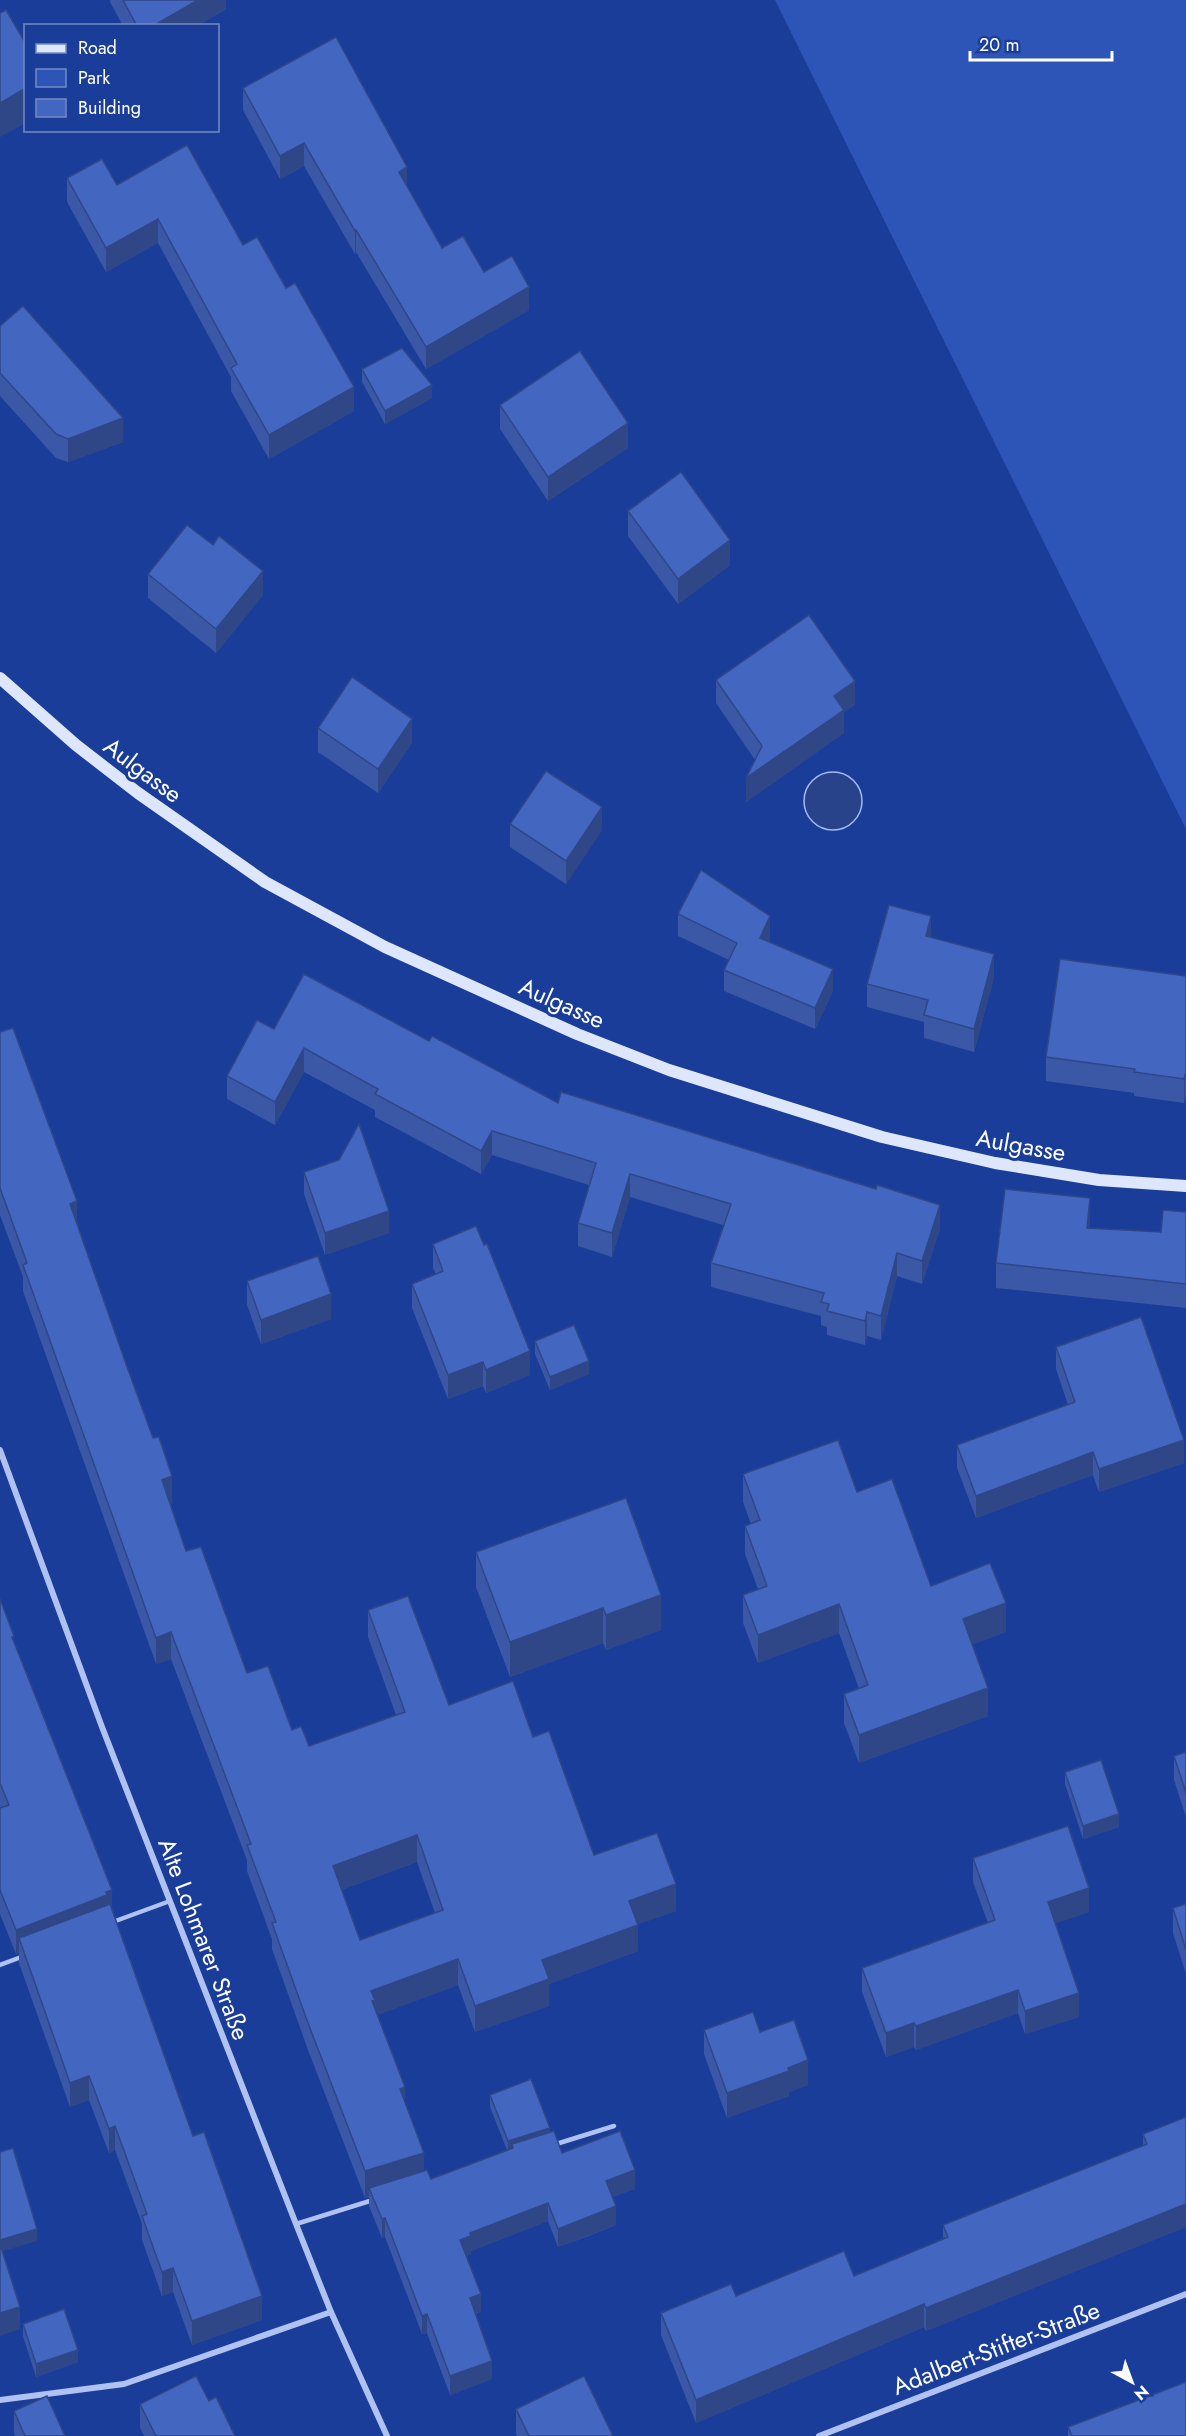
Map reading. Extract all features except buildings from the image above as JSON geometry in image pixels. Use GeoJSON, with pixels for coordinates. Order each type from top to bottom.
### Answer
{"type":"FeatureCollection","features":[{"type":"Feature","properties":{"kind":"main road","name":"Aulgasse"},"geometry":{"type":"LineString","coordinates":[[0,678],[93,759],[190,831],[265,882],[385,947],[577,1034],[669,1070],[882,1137],[1007,1165],[1099,1180],[1186,1186]]}},
{"type":"Feature","properties":{"kind":"street","name":"Alte Lohmarer Straße"},"geometry":{"type":"LineString","coordinates":[[0,1450],[98,1716],[296,2224],[331,2312],[387,2436]]}},
{"type":"Feature","properties":{"kind":"street","name":"Adalbert-Stifter-Straße"},"geometry":{"type":"LineString","coordinates":[[819,2436],[1186,2294]]}},
{"type":"Feature","properties":{"kind":"street"},"geometry":{"type":"LineString","coordinates":[[0,2400],[124,2384],[331,2312]]}},
{"type":"Feature","properties":{"kind":"lane"},"geometry":{"type":"LineString","coordinates":[[106,1925],[170,1901]]}},
{"type":"Feature","properties":{"kind":"lane"},"geometry":{"type":"LineString","coordinates":[[0,1965],[32,1953]]}},
{"type":"Feature","properties":{"kind":"lane"},"geometry":{"type":"LineString","coordinates":[[546,2147],[614,2126]]}},
{"type":"Feature","properties":{"kind":"lane"},"geometry":{"type":"LineString","coordinates":[[296,2224],[375,2199]]}},
{"type":"Feature","properties":{"kind":"green space"},"geometry":{"type":"Polygon","coordinates":[[[775,0],[1186,0],[1186,829],[775,0]]]}},
{"type":"Feature","properties":{"kind":"shaded area"},"geometry":{"type":"Polygon","coordinates":[[[833,772],[844,774],[857,785],[862,801],[860,812],[849,825],[833,830],[822,828],[809,817],[804,801],[806,790],[817,777],[833,772]]]}}]}
